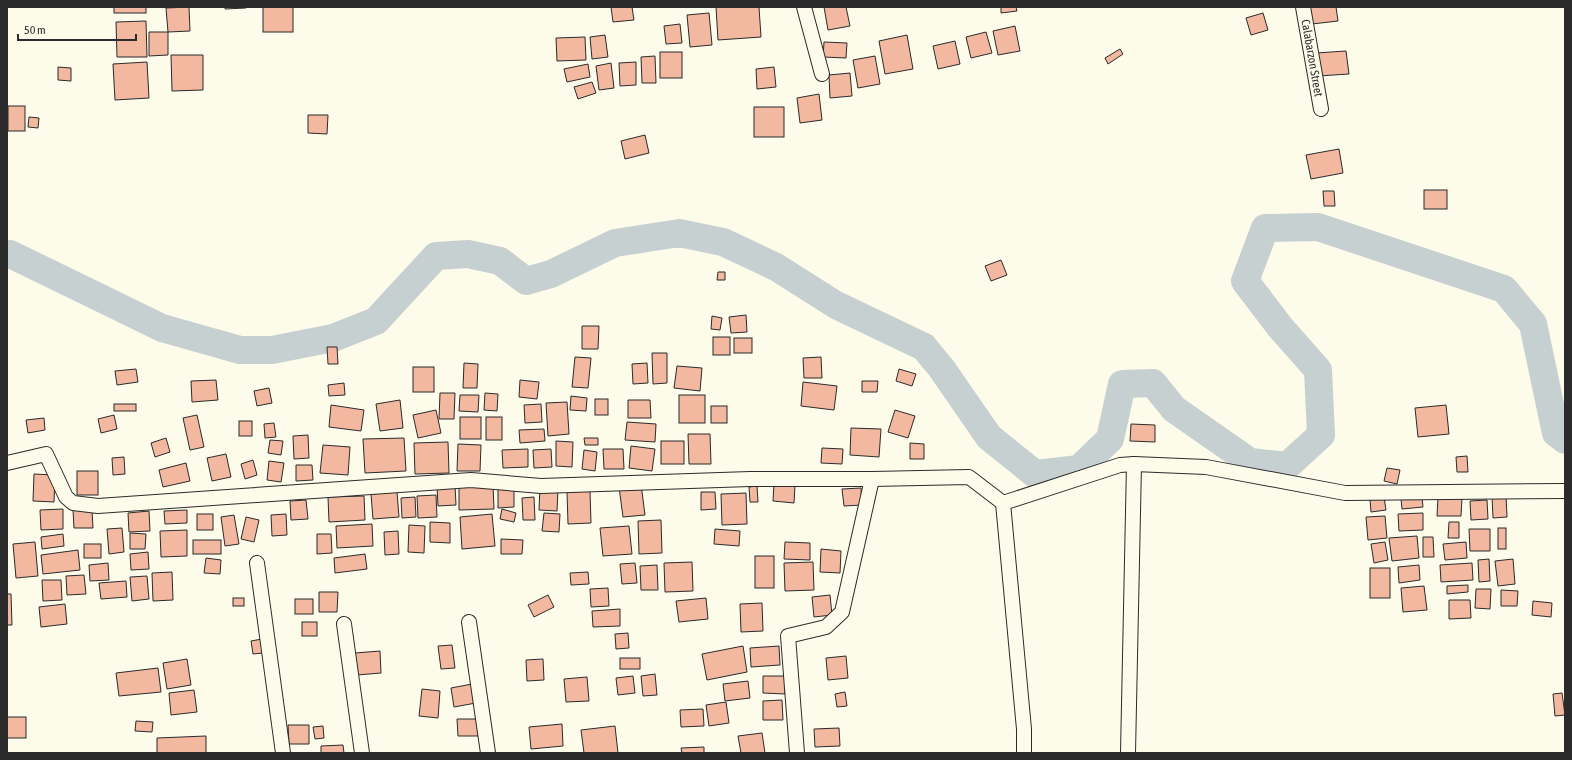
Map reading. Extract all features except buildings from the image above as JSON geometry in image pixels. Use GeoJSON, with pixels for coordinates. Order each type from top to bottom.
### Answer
{"type":"FeatureCollection","features":[{"type":"Feature","properties":{"kind":"street"},"geometry":{"type":"LineString","coordinates":[[804,7],[822,74]]}},
{"type":"Feature","properties":{"kind":"street","name":"Calabarzon Street"},"geometry":{"type":"LineString","coordinates":[[1303,7],[1321,109]]}},
{"type":"Feature","properties":{"kind":"street"},"geometry":{"type":"LineString","coordinates":[[7,463],[46,454],[66,497],[72,503],[98,506],[471,480],[541,486],[750,479],[969,477],[1003,503],[1024,729],[1024,753]]}},
{"type":"Feature","properties":{"kind":"street"},"geometry":{"type":"LineString","coordinates":[[1003,503],[1120,465],[1134,464],[1206,467],[1345,493],[1565,491]]}},
{"type":"Feature","properties":{"kind":"street"},"geometry":{"type":"LineString","coordinates":[[1128,753],[1134,464]]}},
{"type":"Feature","properties":{"kind":"street"},"geometry":{"type":"LineString","coordinates":[[797,753],[788,636],[826,627],[842,612],[872,479]]}},
{"type":"Feature","properties":{"kind":"street"},"geometry":{"type":"LineString","coordinates":[[257,563],[283,753]]}},
{"type":"Feature","properties":{"kind":"street"},"geometry":{"type":"LineString","coordinates":[[469,622],[488,753]]}},
{"type":"Feature","properties":{"kind":"street"},"geometry":{"type":"LineString","coordinates":[[344,624],[362,753]]}},
{"type":"Feature","properties":{"kind":"waterway"},"geometry":{"type":"LineString","coordinates":[[7,254],[10,254],[162,328],[240,350],[272,350],[333,338],[376,321],[436,256],[468,254],[500,261],[526,281],[551,274],[615,243],[679,233],[723,242],[776,267],[836,305],[924,347],[942,369],[989,437],[1035,474],[1079,469],[1110,439],[1122,384],[1153,383],[1174,409],[1250,462],[1287,466],[1321,435],[1318,370],[1280,327],[1245,281],[1265,228],[1318,227],[1504,289],[1533,324],[1556,433],[1565,440]]}}]}
